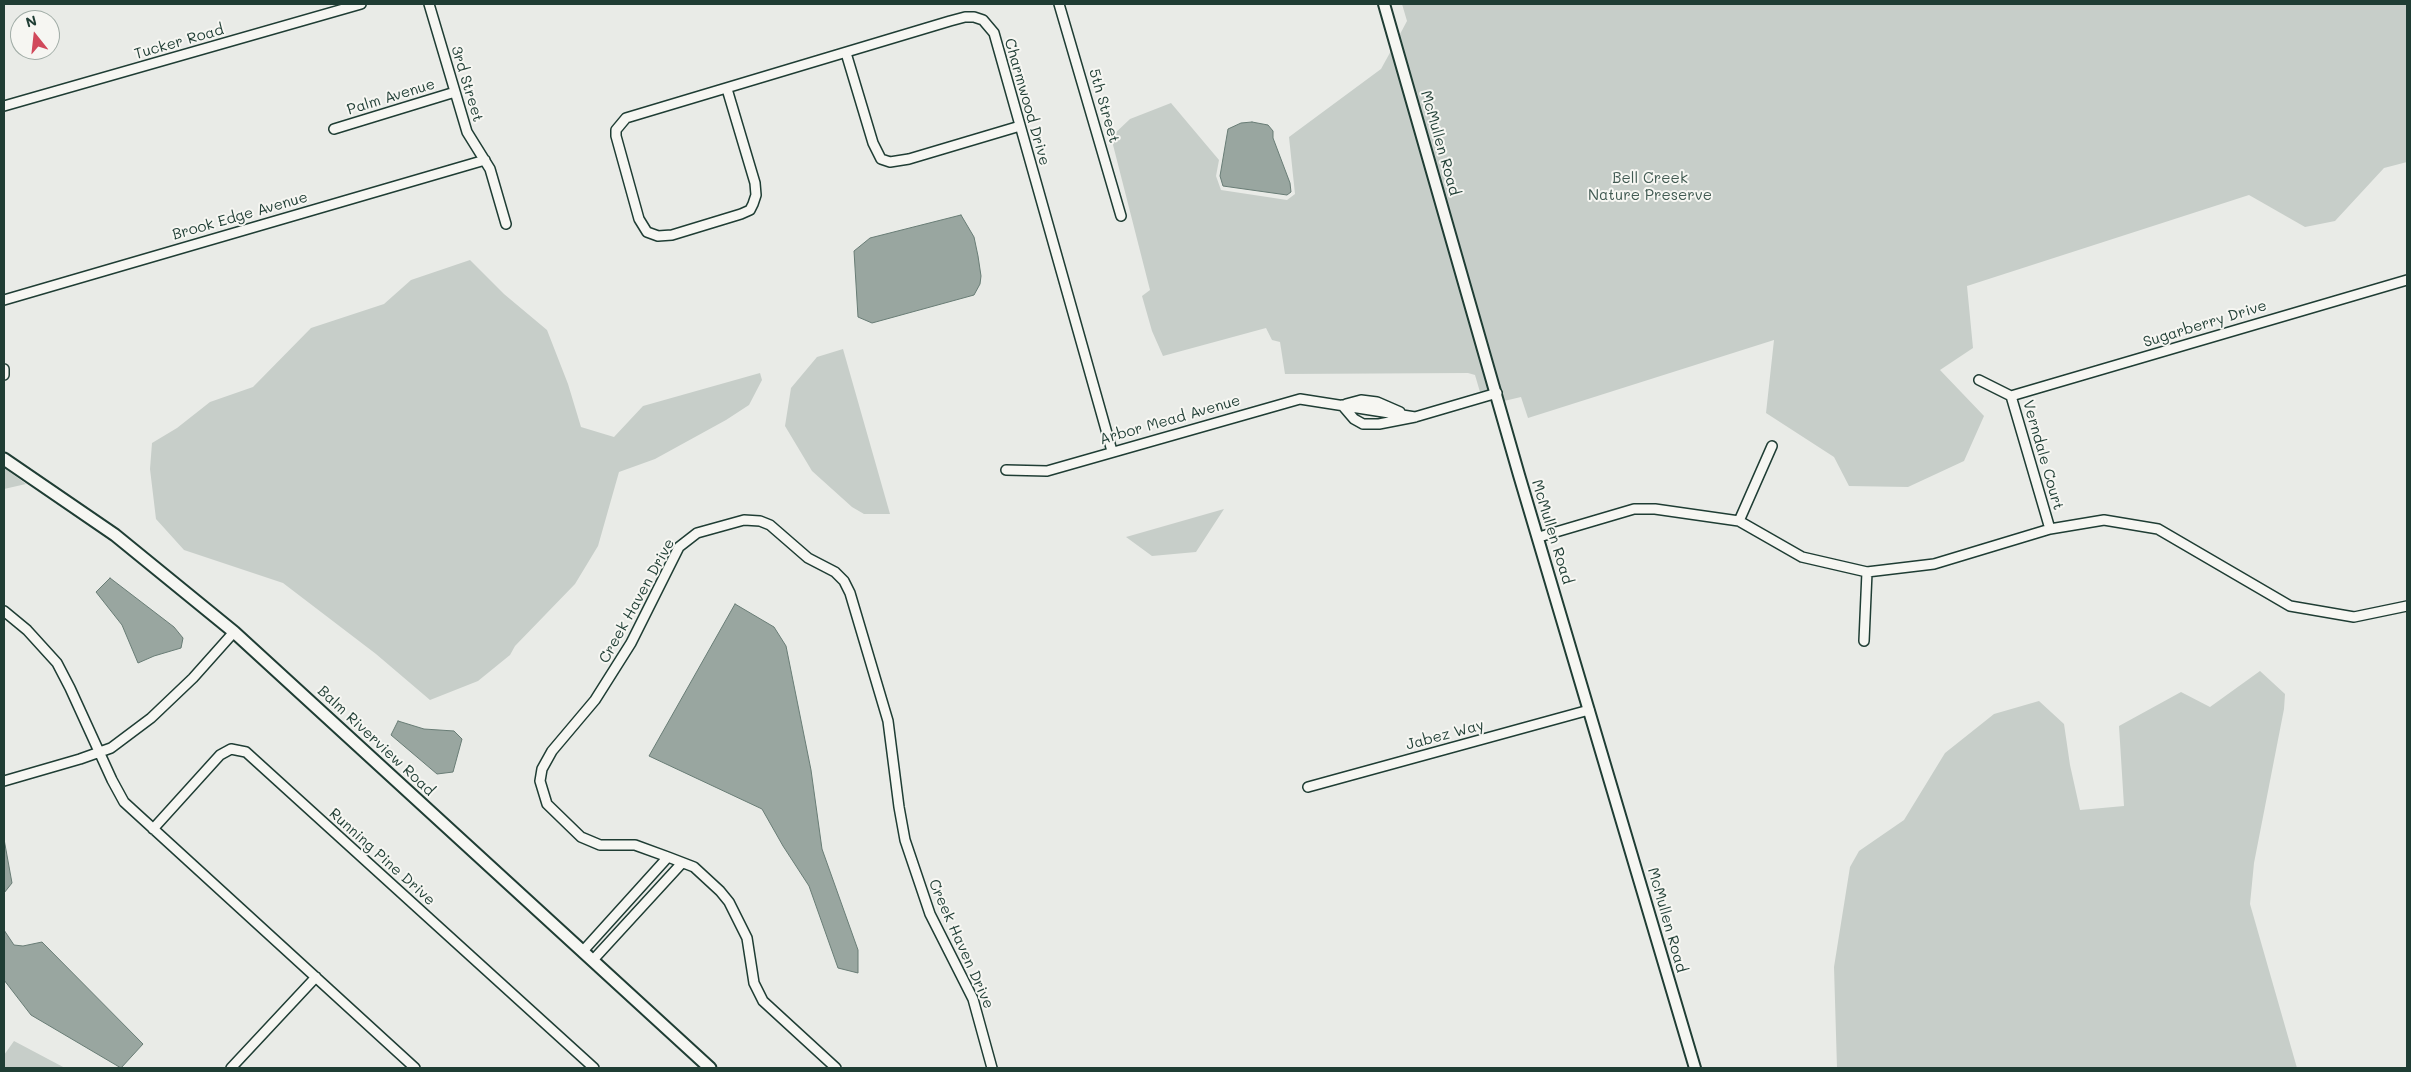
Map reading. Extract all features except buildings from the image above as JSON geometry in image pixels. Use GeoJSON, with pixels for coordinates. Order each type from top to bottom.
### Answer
{"type":"FeatureCollection","features":[{"type":"Feature","properties":{"kind":"main road","name":"Balm Riverview Road"},"geometry":{"type":"LineString","coordinates":[[4,459],[115,536],[234,632],[710,1068]]}},
{"type":"Feature","properties":{"kind":"street","name":"Tucker Road"},"geometry":{"type":"LineString","coordinates":[[4,106],[361,4]]}},
{"type":"Feature","properties":{"kind":"street","name":"3rd Street"},"geometry":{"type":"LineString","coordinates":[[429,4],[467,132],[490,169],[506,224]]}},
{"type":"Feature","properties":{"kind":"street","name":"5th Street"},"geometry":{"type":"LineString","coordinates":[[1060,4],[1121,216]]}},
{"type":"Feature","properties":{"kind":"street","name":"McMullen Road"},"geometry":{"type":"LineString","coordinates":[[1384,4],[1519,475],[1539,537],[1695,1068]]}},
{"type":"Feature","properties":{"kind":"street","name":"Charmwood Drive"},"geometry":{"type":"LineString","coordinates":[[727,89],[755,182],[756,195],[750,210],[672,235],[658,236],[647,232],[639,219],[618,144],[616,130],[620,123],[634,114],[727,89],[965,17],[983,20],[994,33],[1112,451]]}},
{"type":"Feature","properties":{"kind":"street"},"geometry":{"type":"LineString","coordinates":[[846,53],[872,143],[881,159],[890,162],[909,159],[1020,126]]}},
{"type":"Feature","properties":{"kind":"street","name":"Palm Avenue"},"geometry":{"type":"LineString","coordinates":[[334,129],[455,92]]}},
{"type":"Feature","properties":{"kind":"street","name":"Brook Edge Avenue"},"geometry":{"type":"LineString","coordinates":[[4,300],[485,160]]}},
{"type":"Feature","properties":{"kind":"street","name":"Sugarberry Drive"},"geometry":{"type":"LineString","coordinates":[[2011,396],[2407,280]]}},
{"type":"Feature","properties":{"kind":"street"},"geometry":{"type":"LineString","coordinates":[[4,369],[4,375]]}},
{"type":"Feature","properties":{"kind":"street","name":"Verndale Court"},"geometry":{"type":"LineString","coordinates":[[1979,380],[2011,396],[2050,529]]}},
{"type":"Feature","properties":{"kind":"street"},"geometry":{"type":"LineString","coordinates":[[1342,405],[1354,419],[1363,424],[1379,424],[1415,417],[1497,393]]}},
{"type":"Feature","properties":{"kind":"street","name":"Arbor Mead Avenue"},"geometry":{"type":"LineString","coordinates":[[1006,470],[1047,471],[1289,400],[1308,399],[1342,405],[1361,400],[1376,402],[1415,417]]}},
{"type":"Feature","properties":{"kind":"street"},"geometry":{"type":"LineString","coordinates":[[1740,521],[1772,446]]}},
{"type":"Feature","properties":{"kind":"street"},"geometry":{"type":"LineString","coordinates":[[1539,537],[1634,509],[1655,509],[1740,521],[1802,557],[1867,572],[1934,564],[2050,529],[2104,520],[2158,529],[2290,606],[2354,617],[2407,606]]}},
{"type":"Feature","properties":{"kind":"street","name":"Creek Haven Drive"},"geometry":{"type":"LineString","coordinates":[[836,1068],[762,1001],[754,983],[747,938],[729,902],[707,878],[694,867],[634,845],[600,845],[581,837],[547,804],[540,781],[542,769],[552,751],[595,700],[631,643],[679,547],[697,533],[744,520],[760,521],[770,526],[808,558],[835,572],[844,581],[850,593],[888,721],[898,807],[905,840],[930,914],[973,999],[992,1068]]}},
{"type":"Feature","properties":{"kind":"street"},"geometry":{"type":"LineString","coordinates":[[1864,640],[1867,572]]}},
{"type":"Feature","properties":{"kind":"street"},"geometry":{"type":"LineString","coordinates":[[4,612],[27,630],[57,664],[124,802],[416,1068]]}},
{"type":"Feature","properties":{"kind":"street"},"geometry":{"type":"LineString","coordinates":[[4,781],[111,748],[151,718],[193,678],[234,632]]}},
{"type":"Feature","properties":{"kind":"street","name":"Jabez Way"},"geometry":{"type":"LineString","coordinates":[[1308,787],[1589,710]]}},
{"type":"Feature","properties":{"kind":"street","name":"Running Pine Drive"},"geometry":{"type":"LineString","coordinates":[[153,830],[220,755],[231,749],[246,752],[594,1068]]}},
{"type":"Feature","properties":{"kind":"street"},"geometry":{"type":"LineString","coordinates":[[583,951],[668,858]]}},
{"type":"Feature","properties":{"kind":"street"},"geometry":{"type":"LineString","coordinates":[[593,960],[682,863]]}},
{"type":"Feature","properties":{"kind":"street"},"geometry":{"type":"LineString","coordinates":[[231,1068],[316,978]]}},
{"type":"Feature","properties":{"kind":"green space","name":"Bell Creek Nature Preserve"},"geometry":{"type":"Polygon","coordinates":[[[1402,4],[2407,4],[2407,162],[2384,168],[2335,221],[2305,227],[2249,195],[1967,286],[1973,348],[1940,370],[1984,416],[1964,461],[1908,487],[1849,486],[1834,457],[1766,413],[1774,340],[1528,418],[1521,397],[1504,401],[1399,36],[1407,21],[1402,4]]]}},
{"type":"Feature","properties":{"kind":"green space"},"geometry":{"type":"Polygon","coordinates":[[[1392,49],[1491,389],[1480,392],[1475,375],[1468,373],[1285,374],[1280,342],[1272,340],[1266,328],[1163,356],[1152,331],[1142,296],[1150,290],[1111,137],[1130,119],[1171,103],[1219,160],[1216,176],[1221,190],[1287,200],[1295,194],[1289,137],[1381,69],[1392,49]]]}},
{"type":"Feature","properties":{"kind":"green space"},"geometry":{"type":"Polygon","coordinates":[[[470,260],[504,294],[547,330],[568,384],[581,427],[614,437],[643,406],[760,373],[762,380],[749,405],[726,420],[655,459],[619,472],[598,546],[575,584],[515,646],[510,655],[478,681],[430,700],[376,654],[283,583],[184,550],[156,519],[150,469],[152,443],[177,428],[210,402],[253,387],[311,328],[384,304],[411,280],[470,260]]]}},
{"type":"Feature","properties":{"kind":"green space"},"geometry":{"type":"Polygon","coordinates":[[[843,349],[890,514],[864,514],[852,507],[812,471],[785,426],[791,388],[817,357],[843,349]]]}},
{"type":"Feature","properties":{"kind":"green space"},"geometry":{"type":"Polygon","coordinates":[[[4,468],[11,473],[26,484],[4,489],[4,468]]]}},
{"type":"Feature","properties":{"kind":"green space"},"geometry":{"type":"Polygon","coordinates":[[[1224,509],[1196,552],[1152,556],[1126,537],[1224,509]]]}},
{"type":"Feature","properties":{"kind":"green space"},"geometry":{"type":"Polygon","coordinates":[[[2260,671],[2285,694],[2284,709],[2254,863],[2250,904],[2297,1068],[1837,1068],[1834,967],[1850,867],[1859,851],[1904,820],[1945,753],[1994,714],[2039,701],[2064,724],[2070,765],[2080,810],[2124,806],[2119,726],[2181,692],[2210,707],[2260,671]]]}},
{"type":"Feature","properties":{"kind":"green space"},"geometry":{"type":"Polygon","coordinates":[[[14,1041],[65,1068],[4,1068],[4,1055],[14,1041]]]}},
{"type":"Feature","properties":{"kind":"shaded area"},"geometry":{"type":"Polygon","coordinates":[[[1252,122],[1268,125],[1273,131],[1273,138],[1290,183],[1291,192],[1287,195],[1223,186],[1220,176],[1228,129],[1241,123],[1252,122]]]}},
{"type":"Feature","properties":{"kind":"shaded area"},"geometry":{"type":"Polygon","coordinates":[[[961,215],[974,237],[978,256],[981,276],[980,284],[974,295],[872,323],[858,317],[854,251],[870,238],[961,215]]]}},
{"type":"Feature","properties":{"kind":"shaded area"},"geometry":{"type":"Polygon","coordinates":[[[110,578],[174,627],[183,638],[181,648],[138,663],[122,625],[96,592],[110,578]]]}},
{"type":"Feature","properties":{"kind":"shaded area"},"geometry":{"type":"Polygon","coordinates":[[[735,604],[774,627],[786,646],[811,770],[822,849],[858,950],[858,973],[838,968],[809,886],[762,809],[649,756],[735,604]]]}},
{"type":"Feature","properties":{"kind":"shaded area"},"geometry":{"type":"Polygon","coordinates":[[[398,721],[424,729],[454,731],[462,739],[453,772],[437,774],[391,735],[398,721]]]}},
{"type":"Feature","properties":{"kind":"shaded area"},"geometry":{"type":"Polygon","coordinates":[[[4,839],[12,883],[4,893],[4,839]]]}},
{"type":"Feature","properties":{"kind":"shaded area"},"geometry":{"type":"Polygon","coordinates":[[[4,930],[14,945],[23,946],[42,942],[143,1044],[121,1068],[31,1015],[4,980],[4,930]]]}}]}
